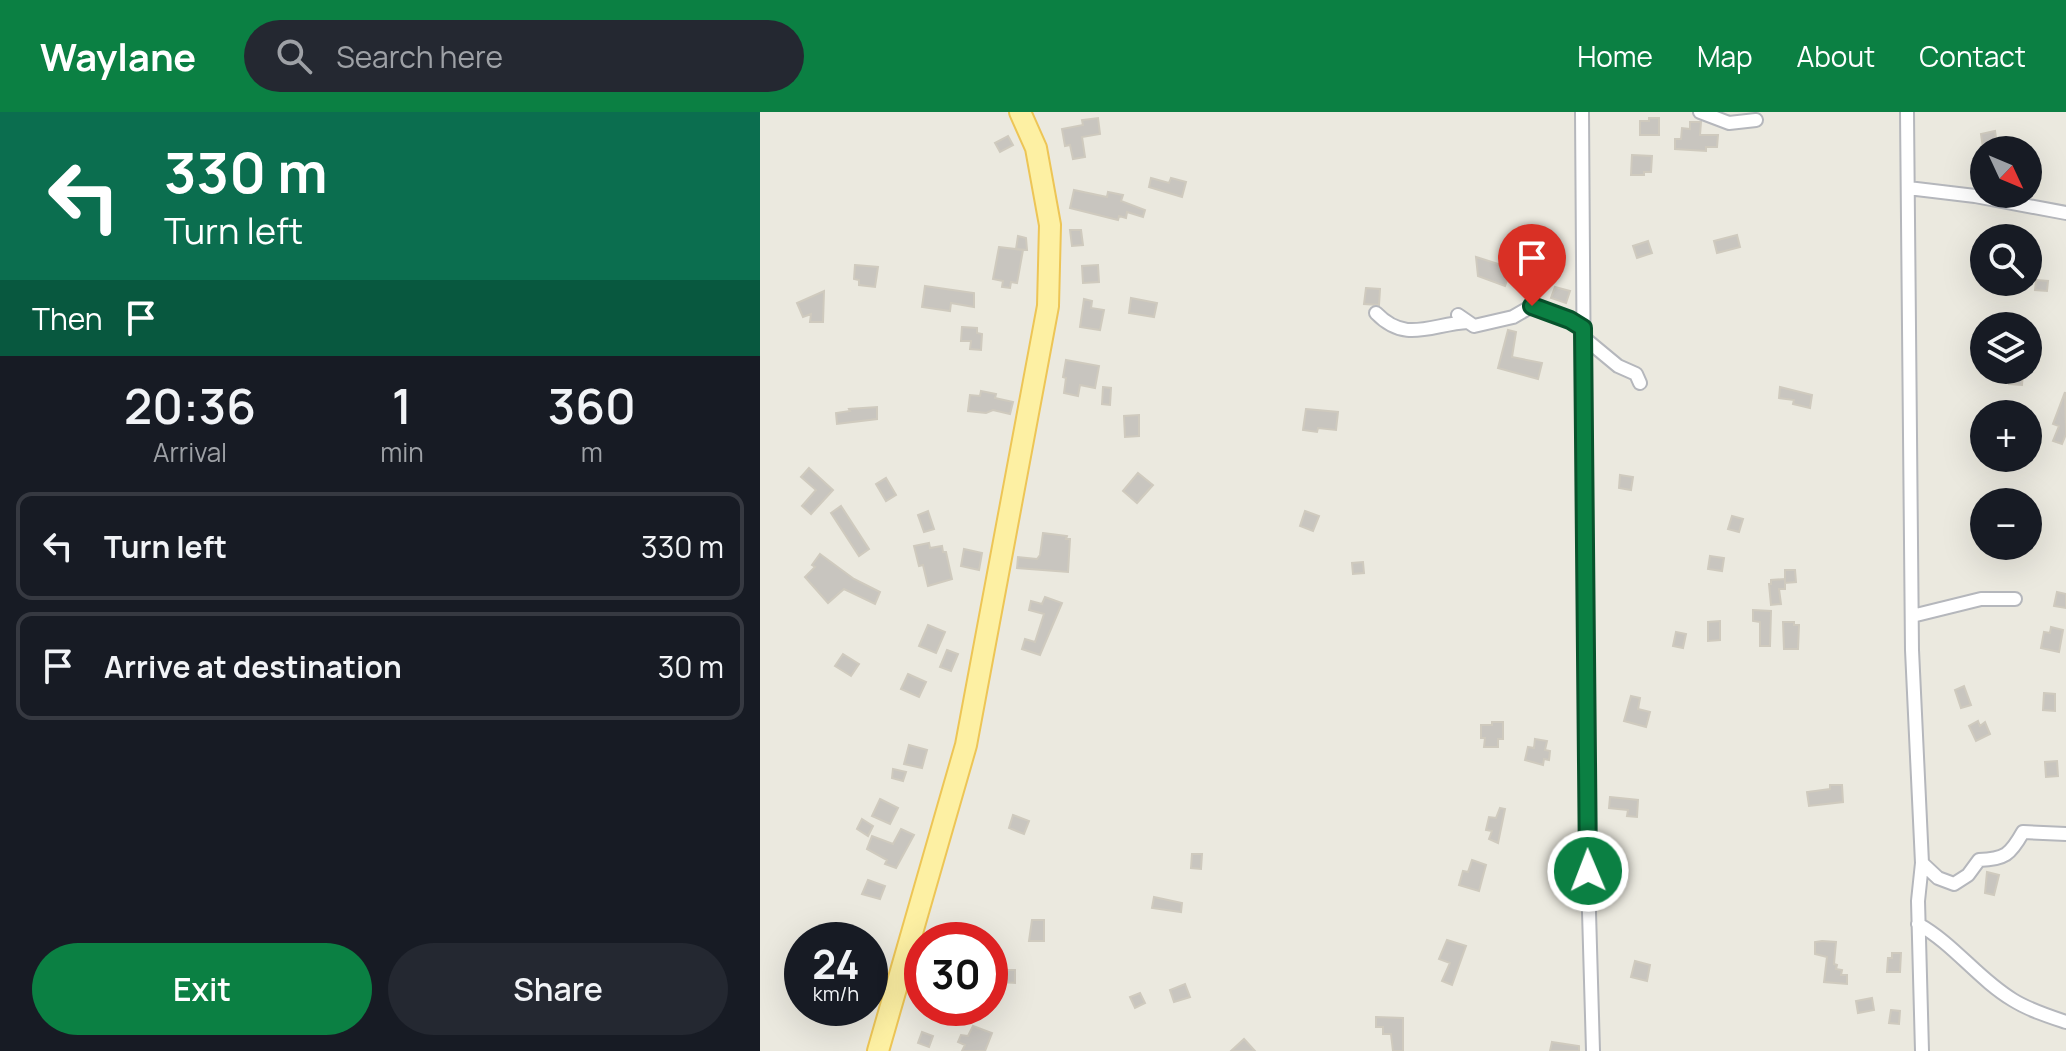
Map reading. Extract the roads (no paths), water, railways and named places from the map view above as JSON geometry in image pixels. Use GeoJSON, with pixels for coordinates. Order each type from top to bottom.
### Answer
{"type":"FeatureCollection","features":[{"type":"Feature","properties":{"kind":"main road"},"geometry":{"type":"LineString","coordinates":[[878,1051],[966,745],[1048,306],[1050,225],[1036,148],[1020,112]]}},
{"type":"Feature","properties":{"kind":"street"},"geometry":{"type":"LineString","coordinates":[[1582,112],[1587,842],[1593,1051]]}},
{"type":"Feature","properties":{"kind":"street"},"geometry":{"type":"LineString","coordinates":[[1700,112],[1729,123],[1756,120]]}},
{"type":"Feature","properties":{"kind":"street"},"geometry":{"type":"LineString","coordinates":[[1907,112],[1912,616],[1922,863],[1918,924],[1922,1051]]}},
{"type":"Feature","properties":{"kind":"street"},"geometry":{"type":"LineString","coordinates":[[1908,188],[1975,196],[2066,213]]}},
{"type":"Feature","properties":{"kind":"street"},"geometry":{"type":"LineString","coordinates":[[1376,313],[1387,325],[1403,331],[1429,330],[1463,318],[1474,326],[1489,324],[1513,317],[1532,306],[1570,320],[1618,366],[1636,374],[1640,383]]}},
{"type":"Feature","properties":{"kind":"street"},"geometry":{"type":"LineString","coordinates":[[1912,616],[1981,599],[2015,599]]}},
{"type":"Feature","properties":{"kind":"street"},"geometry":{"type":"LineString","coordinates":[[1922,863],[1938,878],[1954,884],[1968,875],[1979,860],[1997,859],[2012,851],[2023,832],[2064,837]]}},
{"type":"Feature","properties":{"kind":"street"},"geometry":{"type":"LineString","coordinates":[[1918,924],[1938,935],[2011,999],[2066,1022]]}}]}
